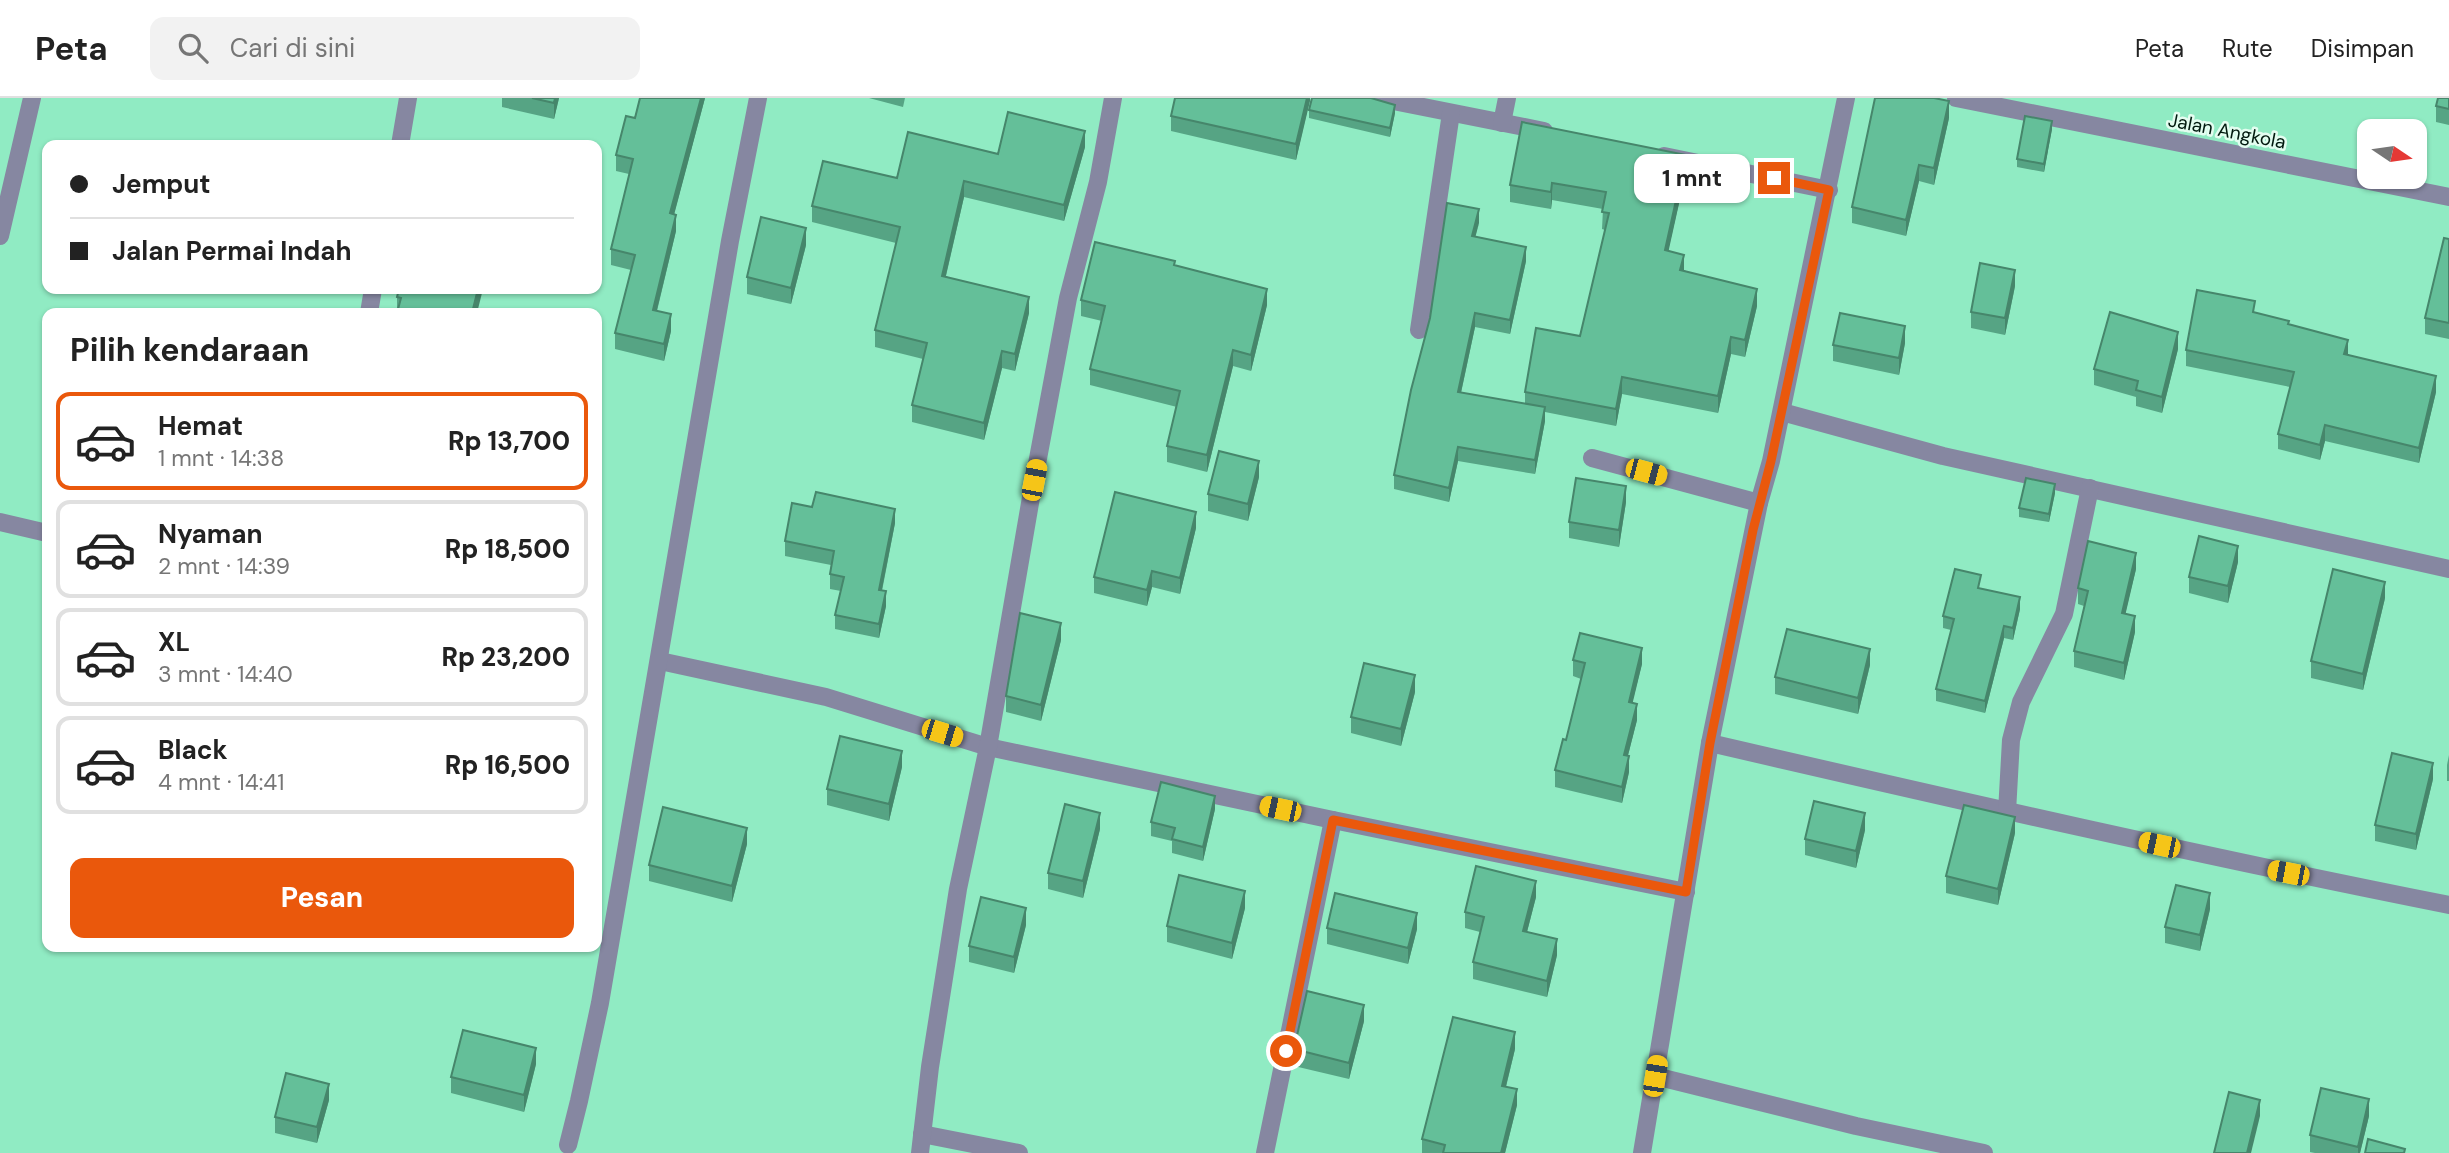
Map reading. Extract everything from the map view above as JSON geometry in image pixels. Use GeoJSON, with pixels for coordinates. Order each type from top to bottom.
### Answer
{"type":"FeatureCollection","features":[{"type":"Feature","properties":{"kind":"street"},"geometry":{"type":"LineString","coordinates":[[0,236],[32,98]]}},
{"type":"Feature","properties":{"kind":"street"},"geometry":{"type":"LineString","coordinates":[[401,140],[408,98]]}},
{"type":"Feature","properties":{"kind":"street"},"geometry":{"type":"LineString","coordinates":[[568,1145],[600,1003],[730,241],[758,98]]}},
{"type":"Feature","properties":{"kind":"street"},"geometry":{"type":"LineString","coordinates":[[920,1153],[930,1067],[958,890],[988,747],[1068,298],[1098,183],[1113,98]]}},
{"type":"Feature","properties":{"kind":"street"},"geometry":{"type":"LineString","coordinates":[[1378,98],[1556,134]]}},
{"type":"Feature","properties":{"kind":"street"},"geometry":{"type":"LineString","coordinates":[[1502,122],[1507,98]]}},
{"type":"Feature","properties":{"kind":"street"},"geometry":{"type":"LineString","coordinates":[[1642,1153],[1710,743],[1759,503],[1771,461],[1829,190],[1846,98]]}},
{"type":"Feature","properties":{"kind":"street","name":"Jalan Angkola"},"geometry":{"type":"LineString","coordinates":[[1956,98],[2449,197]]}},
{"type":"Feature","properties":{"kind":"street"},"geometry":{"type":"LineString","coordinates":[[1419,330],[1451,113]]}},
{"type":"Feature","properties":{"kind":"street"},"geometry":{"type":"LineString","coordinates":[[1652,153],[1829,190]]}},
{"type":"Feature","properties":{"kind":"street"},"geometry":{"type":"LineString","coordinates":[[1782,411],[1943,456],[2449,569]]}},
{"type":"Feature","properties":{"kind":"street"},"geometry":{"type":"LineString","coordinates":[[1592,458],[1759,503]]}},
{"type":"Feature","properties":{"kind":"street"},"geometry":{"type":"LineString","coordinates":[[2007,812],[2011,740],[2021,702],[2064,614],[2090,488]]}},
{"type":"Feature","properties":{"kind":"street"},"geometry":{"type":"LineString","coordinates":[[0,522],[42,532]]}},
{"type":"Feature","properties":{"kind":"street"},"geometry":{"type":"LineString","coordinates":[[660,661],[826,697],[988,747],[1686,892]]}},
{"type":"Feature","properties":{"kind":"street"},"geometry":{"type":"LineString","coordinates":[[1710,743],[2007,812],[2449,905]]}},
{"type":"Feature","properties":{"kind":"street"},"geometry":{"type":"LineString","coordinates":[[1265,1153],[1333,820]]}},
{"type":"Feature","properties":{"kind":"street"},"geometry":{"type":"LineString","coordinates":[[1655,1076],[1856,1126],[1984,1153]]}},
{"type":"Feature","properties":{"kind":"street"},"geometry":{"type":"LineString","coordinates":[[922,1133],[1019,1153]]}},
{"type":"Feature","properties":{"kind":"building"},"geometry":{"type":"Polygon","coordinates":[[[532,98],[555,98],[554,103],[532,98]]]}},
{"type":"Feature","properties":{"kind":"building"},"geometry":{"type":"Polygon","coordinates":[[[640,98],[701,98],[670,213],[676,215],[653,310],[671,314],[664,344],[615,333],[635,255],[611,249],[633,159],[616,155],[626,116],[635,118],[640,98]]]}},
{"type":"Feature","properties":{"kind":"building"},"geometry":{"type":"Polygon","coordinates":[[[1175,98],[1307,98],[1296,144],[1171,116],[1175,98]]]}},
{"type":"Feature","properties":{"kind":"building"},"geometry":{"type":"Polygon","coordinates":[[[1312,98],[1371,98],[1395,105],[1390,128],[1309,110],[1312,98]]]}},
{"type":"Feature","properties":{"kind":"building"},"geometry":{"type":"Polygon","coordinates":[[[1875,98],[1934,98],[1949,101],[1934,168],[1919,165],[1906,220],[1852,207],[1875,98]]]}},
{"type":"Feature","properties":{"kind":"building"},"geometry":{"type":"Polygon","coordinates":[[[2438,98],[2449,98],[2449,109],[2436,106],[2438,98]]]}},
{"type":"Feature","properties":{"kind":"building"},"geometry":{"type":"Polygon","coordinates":[[[1008,112],[1085,131],[1064,205],[964,181],[942,276],[1029,297],[1015,354],[1002,351],[984,423],[912,405],[927,343],[875,330],[900,227],[812,206],[823,161],[897,178],[908,132],[998,154],[1008,112]]]}},
{"type":"Feature","properties":{"kind":"building"},"geometry":{"type":"Polygon","coordinates":[[[2025,116],[2052,121],[2044,164],[2017,159],[2025,116]]]}},
{"type":"Feature","properties":{"kind":"building"},"geometry":{"type":"Polygon","coordinates":[[[1522,122],[1686,155],[1665,250],[1684,255],[1680,270],[1757,289],[1745,340],[1731,337],[1718,396],[1622,377],[1616,409],[1525,392],[1536,328],[1580,336],[1609,213],[1602,212],[1606,192],[1552,183],[1551,192],[1510,185],[1522,122]]]}},
{"type":"Feature","properties":{"kind":"building"},"geometry":{"type":"Polygon","coordinates":[[[1447,203],[1479,209],[1472,236],[1526,247],[1510,320],[1475,313],[1458,392],[1545,407],[1535,460],[1458,447],[1449,488],[1394,475],[1411,390],[1430,318],[1447,203]]]}},
{"type":"Feature","properties":{"kind":"building"},"geometry":{"type":"Polygon","coordinates":[[[761,217],[806,228],[791,288],[747,277],[761,217]]]}},
{"type":"Feature","properties":{"kind":"building"},"geometry":{"type":"Polygon","coordinates":[[[2444,238],[2449,239],[2449,323],[2425,318],[2444,238]]]}},
{"type":"Feature","properties":{"kind":"building"},"geometry":{"type":"Polygon","coordinates":[[[1095,242],[1175,261],[1174,265],[1267,289],[1251,355],[1233,350],[1207,455],[1167,446],[1180,391],[1090,369],[1105,306],[1081,300],[1095,242]]]}},
{"type":"Feature","properties":{"kind":"building"},"geometry":{"type":"Polygon","coordinates":[[[1980,263],[2015,270],[2005,318],[1971,312],[1980,263]]]}},
{"type":"Feature","properties":{"kind":"building"},"geometry":{"type":"Polygon","coordinates":[[[2197,290],[2255,301],[2253,312],[2348,340],[2344,354],[2436,376],[2419,448],[2325,425],[2320,445],[2278,434],[2294,372],[2186,350],[2197,290]]]}},
{"type":"Feature","properties":{"kind":"building"},"geometry":{"type":"Polygon","coordinates":[[[398,294],[477,294],[473,308],[398,308],[401,298],[397,297],[398,294]]]}},
{"type":"Feature","properties":{"kind":"building"},"geometry":{"type":"Polygon","coordinates":[[[2110,312],[2178,332],[2162,397],[2136,390],[2138,381],[2094,369],[2110,312]]]}},
{"type":"Feature","properties":{"kind":"building"},"geometry":{"type":"Polygon","coordinates":[[[1840,313],[1905,326],[1899,358],[1833,345],[1840,313]]]}},
{"type":"Feature","properties":{"kind":"building"},"geometry":{"type":"Polygon","coordinates":[[[1219,451],[1259,461],[1248,504],[1208,494],[1219,451]]]}},
{"type":"Feature","properties":{"kind":"building"},"geometry":{"type":"Polygon","coordinates":[[[1576,478],[1626,486],[1619,530],[1569,522],[1576,478]]]}},
{"type":"Feature","properties":{"kind":"building"},"geometry":{"type":"Polygon","coordinates":[[[2026,478],[2055,484],[2049,514],[2019,508],[2026,478]]]}},
{"type":"Feature","properties":{"kind":"building"},"geometry":{"type":"Polygon","coordinates":[[[816,492],[895,509],[879,590],[886,591],[879,624],[835,615],[844,577],[830,574],[834,551],[785,541],[792,503],[812,507],[816,492]]]}},
{"type":"Feature","properties":{"kind":"building"},"geometry":{"type":"Polygon","coordinates":[[[1115,492],[1196,512],[1180,578],[1152,571],[1147,590],[1094,577],[1115,492]]]}},
{"type":"Feature","properties":{"kind":"building"},"geometry":{"type":"Polygon","coordinates":[[[2199,536],[2238,546],[2228,586],[2189,577],[2199,536]]]}},
{"type":"Feature","properties":{"kind":"building"},"geometry":{"type":"Polygon","coordinates":[[[2088,541],[2136,553],[2122,613],[2135,616],[2124,663],[2074,651],[2088,591],[2078,588],[2088,541]]]}},
{"type":"Feature","properties":{"kind":"building"},"geometry":{"type":"Polygon","coordinates":[[[1955,569],[1981,575],[1978,588],[2020,597],[2013,628],[2004,626],[1985,701],[1936,689],[1954,619],[1943,616],[1955,569]]]}},
{"type":"Feature","properties":{"kind":"building"},"geometry":{"type":"Polygon","coordinates":[[[2333,569],[2385,582],[2363,674],[2311,661],[2333,569]]]}},
{"type":"Feature","properties":{"kind":"building"},"geometry":{"type":"Polygon","coordinates":[[[1020,613],[1061,623],[1041,705],[1006,696],[1020,613]]]}},
{"type":"Feature","properties":{"kind":"building"},"geometry":{"type":"Polygon","coordinates":[[[1787,629],[1870,649],[1858,698],[1775,677],[1787,629]]]}},
{"type":"Feature","properties":{"kind":"building"},"geometry":{"type":"Polygon","coordinates":[[[1580,633],[1642,648],[1629,702],[1637,704],[1624,755],[1629,756],[1622,787],[1555,770],[1563,739],[1566,740],[1585,663],[1573,660],[1580,633]]]}},
{"type":"Feature","properties":{"kind":"building"},"geometry":{"type":"Polygon","coordinates":[[[1364,663],[1415,675],[1401,729],[1351,717],[1364,663]]]}},
{"type":"Feature","properties":{"kind":"building"},"geometry":{"type":"Polygon","coordinates":[[[840,736],[902,751],[889,804],[827,789],[840,736]]]}},
{"type":"Feature","properties":{"kind":"building"},"geometry":{"type":"Polygon","coordinates":[[[2392,753],[2433,763],[2416,834],[2375,825],[2392,753]]]}},
{"type":"Feature","properties":{"kind":"building"},"geometry":{"type":"Polygon","coordinates":[[[1161,782],[1215,796],[1203,847],[1172,839],[1175,828],[1151,822],[1161,782]]]}},
{"type":"Feature","properties":{"kind":"building"},"geometry":{"type":"Polygon","coordinates":[[[1814,801],[1865,813],[1856,851],[1805,839],[1814,801]]]}},
{"type":"Feature","properties":{"kind":"building"},"geometry":{"type":"Polygon","coordinates":[[[1065,804],[1100,813],[1083,881],[1048,873],[1065,804]]]}},
{"type":"Feature","properties":{"kind":"building"},"geometry":{"type":"Polygon","coordinates":[[[1964,805],[2015,817],[1998,889],[1946,876],[1964,805]]]}},
{"type":"Feature","properties":{"kind":"building"},"geometry":{"type":"Polygon","coordinates":[[[663,807],[747,828],[732,886],[649,865],[663,807]]]}},
{"type":"Feature","properties":{"kind":"building"},"geometry":{"type":"Polygon","coordinates":[[[1476,866],[1536,881],[1523,931],[1557,939],[1547,981],[1473,962],[1484,917],[1465,912],[1476,866]]]}},
{"type":"Feature","properties":{"kind":"building"},"geometry":{"type":"Polygon","coordinates":[[[1179,875],[1245,891],[1232,943],[1167,926],[1179,875]]]}},
{"type":"Feature","properties":{"kind":"building"},"geometry":{"type":"Polygon","coordinates":[[[2176,885],[2210,893],[2200,935],[2165,927],[2176,885]]]}},
{"type":"Feature","properties":{"kind":"building"},"geometry":{"type":"Polygon","coordinates":[[[1335,893],[1417,913],[1408,948],[1327,928],[1335,893]]]}},
{"type":"Feature","properties":{"kind":"building"},"geometry":{"type":"Polygon","coordinates":[[[981,897],[1026,908],[1014,957],[969,946],[981,897]]]}},
{"type":"Feature","properties":{"kind":"building"},"geometry":{"type":"Polygon","coordinates":[[[1307,991],[1364,1005],[1349,1063],[1294,1049],[1307,991]]]}},
{"type":"Feature","properties":{"kind":"building"},"geometry":{"type":"Polygon","coordinates":[[[1453,1017],[1515,1032],[1502,1086],[1517,1089],[1501,1153],[1443,1153],[1445,1145],[1422,1139],[1453,1017]]]}},
{"type":"Feature","properties":{"kind":"building"},"geometry":{"type":"Polygon","coordinates":[[[463,1030],[536,1048],[524,1095],[451,1077],[463,1030]]]}},
{"type":"Feature","properties":{"kind":"building"},"geometry":{"type":"Polygon","coordinates":[[[286,1073],[329,1084],[317,1127],[275,1117],[286,1073]]]}},
{"type":"Feature","properties":{"kind":"building"},"geometry":{"type":"Polygon","coordinates":[[[2321,1088],[2369,1099],[2358,1147],[2310,1135],[2321,1088]]]}},
{"type":"Feature","properties":{"kind":"building"},"geometry":{"type":"Polygon","coordinates":[[[2229,1092],[2260,1100],[2247,1153],[2214,1153],[2229,1092]]]}},
{"type":"Feature","properties":{"kind":"building"},"geometry":{"type":"Polygon","coordinates":[[[2368,1139],[2405,1149],[2404,1153],[2365,1153],[2368,1139]]]}},
{"type":"Feature","properties":{"kind":"route"},"geometry":{"type":"LineString","coordinates":[[1286,1051],[1333,820],[1686,892],[1710,743],[1753,530],[1771,461],[1829,190],[1774,178]]}}]}
